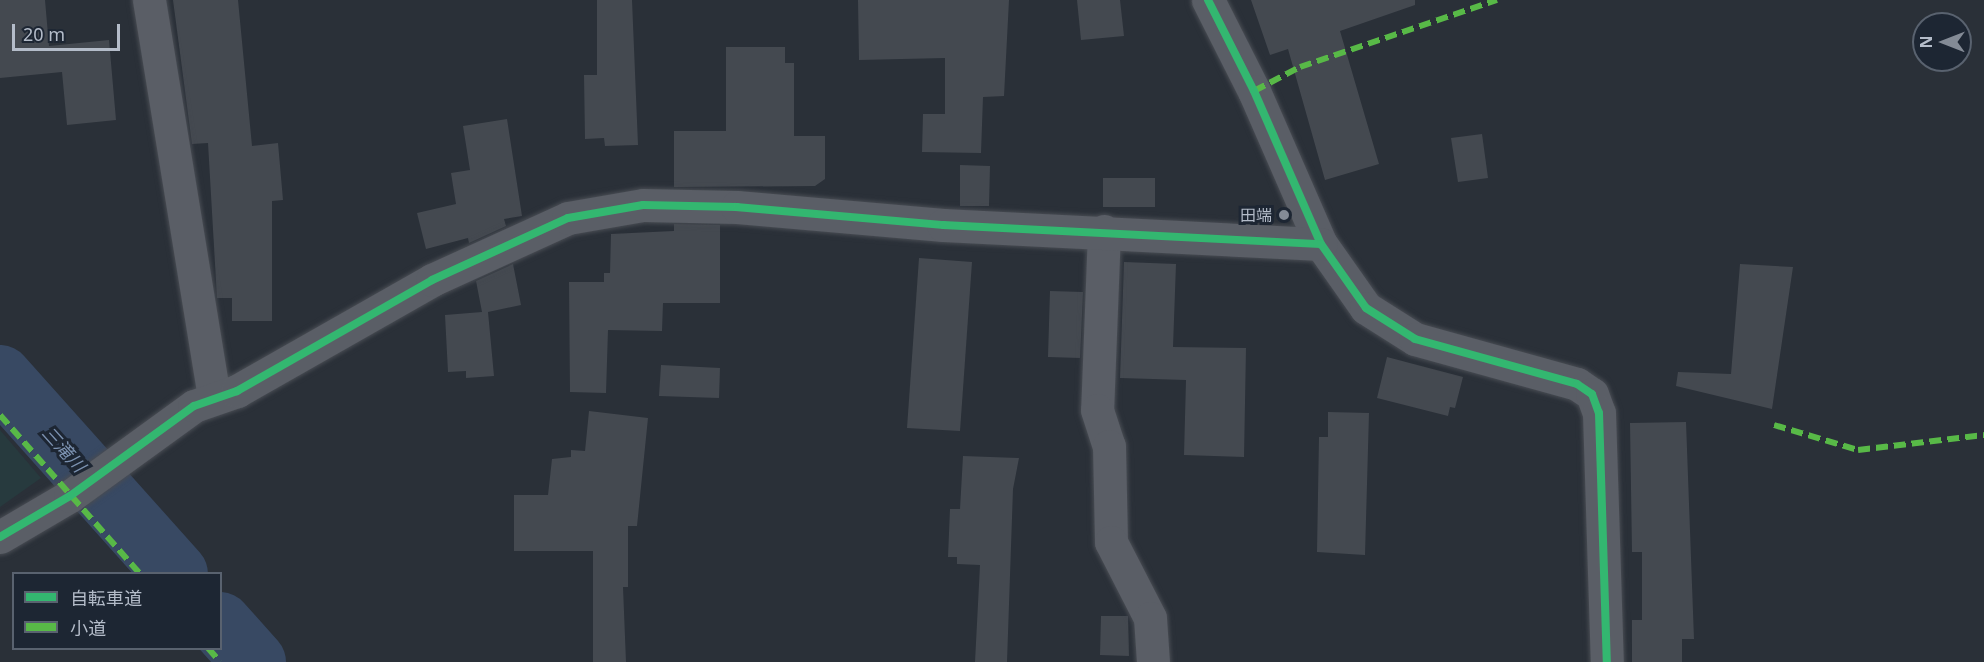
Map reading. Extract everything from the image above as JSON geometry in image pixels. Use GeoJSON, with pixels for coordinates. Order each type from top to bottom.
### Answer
{"type":"FeatureCollection","features":[{"type":"Feature","properties":{"kind":"street"},"geometry":{"type":"LineString","coordinates":[[149,0],[214,395]]}},
{"type":"Feature","properties":{"kind":"street"},"geometry":{"type":"LineString","coordinates":[[1208,0],[1254,91],[1321,244],[1366,308],[1394,330],[1577,384],[1592,394],[1599,413],[1607,662]]}},
{"type":"Feature","properties":{"kind":"street"},"geometry":{"type":"LineString","coordinates":[[0,537],[74,493],[214,395],[237,391],[432,280],[568,218],[643,205],[737,207],[943,225],[1104,231],[1321,244]]}},
{"type":"Feature","properties":{"kind":"street"},"geometry":{"type":"LineString","coordinates":[[1104,231],[1097,410],[1109,446],[1111,542],[1150,618],[1153,662]]}},
{"type":"Feature","properties":{"kind":"green space"},"geometry":{"type":"Polygon","coordinates":[[[0,430],[41,478],[0,507],[0,430]]]}},
{"type":"Feature","properties":{"kind":"building"},"geometry":{"type":"Polygon","coordinates":[[[0,0],[45,0],[49,46],[109,40],[116,120],[67,125],[62,72],[0,78],[0,0]]]}},
{"type":"Feature","properties":{"kind":"building"},"geometry":{"type":"Polygon","coordinates":[[[173,0],[238,0],[252,146],[278,143],[283,200],[272,201],[272,321],[232,321],[232,298],[217,298],[208,143],[192,144],[173,0]]]}},
{"type":"Feature","properties":{"kind":"building"},"geometry":{"type":"Polygon","coordinates":[[[597,0],[632,0],[638,145],[605,146],[604,138],[585,139],[584,75],[597,75],[597,0]]]}},
{"type":"Feature","properties":{"kind":"building"},"geometry":{"type":"Polygon","coordinates":[[[858,0],[1009,0],[1004,96],[983,97],[981,153],[922,152],[923,114],[945,114],[945,58],[859,60],[858,0]]]}},
{"type":"Feature","properties":{"kind":"building"},"geometry":{"type":"Polygon","coordinates":[[[1077,0],[1120,0],[1124,36],[1081,40],[1077,0]]]}},
{"type":"Feature","properties":{"kind":"building"},"geometry":{"type":"Polygon","coordinates":[[[1251,0],[1415,0],[1415,5],[1340,31],[1379,164],[1325,180],[1288,49],[1270,55],[1251,0]]]}},
{"type":"Feature","properties":{"kind":"building"},"geometry":{"type":"Polygon","coordinates":[[[726,47],[785,47],[785,63],[794,63],[794,136],[825,136],[825,179],[815,186],[674,187],[674,131],[726,131],[726,47]]]}},
{"type":"Feature","properties":{"kind":"building"},"geometry":{"type":"Polygon","coordinates":[[[507,119],[522,216],[504,219],[506,226],[469,243],[468,238],[426,249],[417,213],[456,204],[451,173],[470,170],[463,126],[507,119]]]}},
{"type":"Feature","properties":{"kind":"building"},"geometry":{"type":"Polygon","coordinates":[[[1482,134],[1488,178],[1458,182],[1451,138],[1482,134]]]}},
{"type":"Feature","properties":{"kind":"building"},"geometry":{"type":"Polygon","coordinates":[[[960,165],[990,166],[989,206],[960,206],[960,165]]]}},
{"type":"Feature","properties":{"kind":"building"},"geometry":{"type":"Polygon","coordinates":[[[1103,178],[1155,178],[1155,207],[1103,207],[1103,178]]]}},
{"type":"Feature","properties":{"kind":"building"},"geometry":{"type":"Polygon","coordinates":[[[674,224],[720,225],[720,303],[663,303],[662,331],[608,330],[606,393],[570,392],[569,282],[604,282],[604,273],[610,273],[611,234],[674,231],[674,224]]]}},
{"type":"Feature","properties":{"kind":"building"},"geometry":{"type":"Polygon","coordinates":[[[919,258],[972,262],[960,431],[907,428],[919,258]]]}},
{"type":"Feature","properties":{"kind":"building"},"geometry":{"type":"Polygon","coordinates":[[[1124,262],[1176,264],[1173,347],[1246,348],[1244,457],[1184,455],[1186,380],[1120,378],[1124,262]]]}},
{"type":"Feature","properties":{"kind":"building"},"geometry":{"type":"Polygon","coordinates":[[[513,264],[521,305],[488,312],[494,376],[466,378],[466,371],[448,372],[445,315],[482,312],[476,281],[513,264]]]}},
{"type":"Feature","properties":{"kind":"building"},"geometry":{"type":"Polygon","coordinates":[[[1740,264],[1793,267],[1772,409],[1676,386],[1678,372],[1731,374],[1740,264]]]}},
{"type":"Feature","properties":{"kind":"building"},"geometry":{"type":"Polygon","coordinates":[[[1050,291],[1083,292],[1080,358],[1048,357],[1050,291]]]}},
{"type":"Feature","properties":{"kind":"building"},"geometry":{"type":"Polygon","coordinates":[[[1387,357],[1463,377],[1455,408],[1450,407],[1448,416],[1377,398],[1387,357]]]}},
{"type":"Feature","properties":{"kind":"building"},"geometry":{"type":"Polygon","coordinates":[[[661,365],[720,368],[719,398],[659,396],[661,365]]]}},
{"type":"Feature","properties":{"kind":"building"},"geometry":{"type":"Polygon","coordinates":[[[589,411],[648,418],[637,526],[628,526],[628,587],[623,587],[626,662],[593,662],[593,551],[514,551],[514,495],[548,495],[552,459],[571,457],[571,450],[585,451],[589,411]]]}},
{"type":"Feature","properties":{"kind":"building"},"geometry":{"type":"Polygon","coordinates":[[[1328,412],[1369,413],[1365,555],[1317,552],[1319,437],[1328,437],[1328,412]]]}},
{"type":"Feature","properties":{"kind":"building"},"geometry":{"type":"Polygon","coordinates":[[[1686,422],[1694,639],[1682,639],[1682,662],[1632,662],[1632,620],[1642,620],[1642,552],[1632,552],[1630,423],[1686,422]]]}},
{"type":"Feature","properties":{"kind":"building"},"geometry":{"type":"Polygon","coordinates":[[[963,456],[1019,458],[1013,489],[1007,662],[975,662],[980,565],[957,564],[957,557],[948,557],[950,509],[960,509],[963,456]]]}},
{"type":"Feature","properties":{"kind":"building"},"geometry":{"type":"Polygon","coordinates":[[[1101,616],[1128,616],[1129,656],[1100,655],[1101,616]]]}},
{"type":"Feature","properties":{"kind":"waterway","name":"三滝川"},"geometry":{"type":"LineString","coordinates":[[0,377],[174,572]]}},
{"type":"Feature","properties":{"kind":"waterway","name":"三滝川"},"geometry":{"type":"LineString","coordinates":[[222,626],[254,662]]}},
{"type":"Feature","properties":{"kind":"marked path"},"geometry":{"type":"LineString","coordinates":[[1254,91],[1300,67],[1497,0]]}},
{"type":"Feature","properties":{"kind":"marked path"},"geometry":{"type":"LineString","coordinates":[[0,415],[138,572]]}},
{"type":"Feature","properties":{"kind":"marked path"},"geometry":{"type":"LineString","coordinates":[[1774,425],[1858,450],[1984,435]]}},
{"type":"Feature","properties":{"kind":"marked path"},"geometry":{"type":"LineString","coordinates":[[210,650],[220,662]]}},
{"type":"Feature","properties":{"kind":"cycle path"},"geometry":{"type":"LineString","coordinates":[[1208,0],[1254,91],[1321,244],[1366,308],[1415,339],[1577,384],[1592,394],[1599,413],[1607,662]]}},
{"type":"Feature","properties":{"kind":"cycle path"},"geometry":{"type":"LineString","coordinates":[[0,537],[70,496],[194,406],[237,391],[432,280],[568,218],[643,205],[737,207],[943,225],[1321,244]]}},
{"type":"Feature","properties":{"kind":"place","name":"田端"},"geometry":{"type":"Point","coordinates":[1284,215]}}]}
